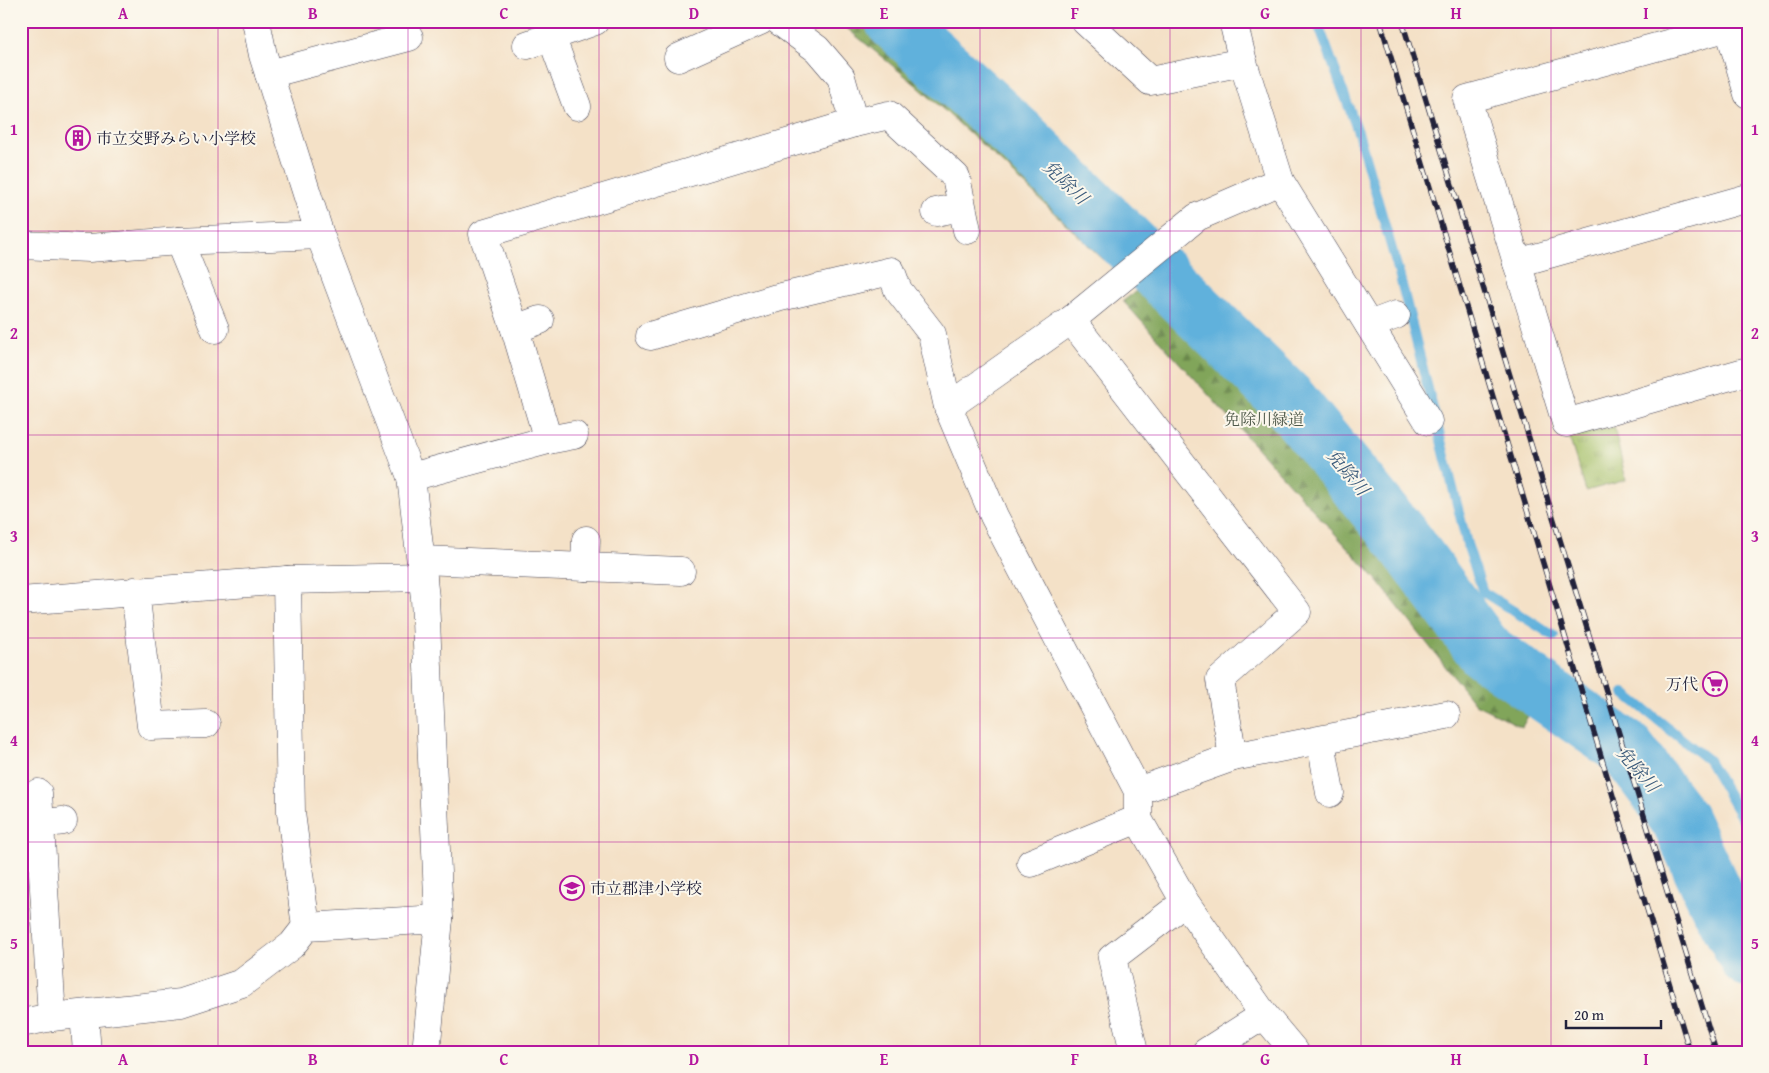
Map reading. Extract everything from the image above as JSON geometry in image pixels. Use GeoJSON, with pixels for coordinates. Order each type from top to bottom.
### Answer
{"type":"FeatureCollection","features":[{"type":"Feature","properties":{"kind":"street"},"geometry":{"type":"LineString","coordinates":[[256,21],[269,74],[320,235],[411,477],[422,569],[439,920],[426,1052]]}},
{"type":"Feature","properties":{"kind":"street"},"geometry":{"type":"LineString","coordinates":[[577,106],[539,40],[595,21]]}},
{"type":"Feature","properties":{"kind":"street"},"geometry":{"type":"LineString","coordinates":[[678,58],[760,21]]}},
{"type":"Feature","properties":{"kind":"street"},"geometry":{"type":"LineString","coordinates":[[778,21],[817,48],[841,77],[854,122]]}},
{"type":"Feature","properties":{"kind":"street"},"geometry":{"type":"LineString","coordinates":[[1085,21],[1150,81],[1243,62]]}},
{"type":"Feature","properties":{"kind":"street"},"geometry":{"type":"LineString","coordinates":[[1233,21],[1243,62],[1280,181],[1428,421]]}},
{"type":"Feature","properties":{"kind":"street"},"geometry":{"type":"LineString","coordinates":[[1748,94],[1728,24],[1468,99],[1566,423],[1748,371]]}},
{"type":"Feature","properties":{"kind":"street"},"geometry":{"type":"LineString","coordinates":[[269,74],[409,37]]}},
{"type":"Feature","properties":{"kind":"street"},"geometry":{"type":"LineString","coordinates":[[548,440],[484,234],[713,154],[888,115],[956,177],[955,216]]}},
{"type":"Feature","properties":{"kind":"street"},"geometry":{"type":"LineString","coordinates":[[948,407],[1071,320],[1197,217],[1280,181]]}},
{"type":"Feature","properties":{"kind":"street"},"geometry":{"type":"LineString","coordinates":[[1517,264],[1748,198]]}},
{"type":"Feature","properties":{"kind":"street"},"geometry":{"type":"LineString","coordinates":[[21,245],[89,248],[179,241],[320,235]]}},
{"type":"Feature","properties":{"kind":"street"},"geometry":{"type":"LineString","coordinates":[[179,241],[215,329]]}},
{"type":"Feature","properties":{"kind":"street"},"geometry":{"type":"LineString","coordinates":[[650,336],[775,290],[889,261],[898,290],[932,334],[948,407],[994,516],[1138,791],[1138,819],[1185,902],[1264,1015],[1295,1052]]}},
{"type":"Feature","properties":{"kind":"street"},"geometry":{"type":"LineString","coordinates":[[1369,325],[1396,315]]}},
{"type":"Feature","properties":{"kind":"street"},"geometry":{"type":"LineString","coordinates":[[515,329],[540,320]]}},
{"type":"Feature","properties":{"kind":"street"},"geometry":{"type":"LineString","coordinates":[[1071,320],[1297,612],[1220,680],[1233,757]]}},
{"type":"Feature","properties":{"kind":"street"},"geometry":{"type":"LineString","coordinates":[[411,477],[548,440],[574,435]]}},
{"type":"Feature","properties":{"kind":"street"},"geometry":{"type":"LineString","coordinates":[[585,566],[586,540]]}},
{"type":"Feature","properties":{"kind":"street"},"geometry":{"type":"LineString","coordinates":[[21,602],[135,591],[422,569],[585,566],[681,571]]}},
{"type":"Feature","properties":{"kind":"street"},"geometry":{"type":"LineString","coordinates":[[21,1023],[52,1017],[181,1003],[242,983],[292,945],[306,927],[292,813],[287,580]]}},
{"type":"Feature","properties":{"kind":"street"},"geometry":{"type":"LineString","coordinates":[[135,591],[151,726],[206,724]]}},
{"type":"Feature","properties":{"kind":"street"},"geometry":{"type":"LineString","coordinates":[[1138,791],[1233,757],[1446,715]]}},
{"type":"Feature","properties":{"kind":"street"},"geometry":{"type":"LineString","coordinates":[[1321,741],[1330,793]]}},
{"type":"Feature","properties":{"kind":"street"},"geometry":{"type":"LineString","coordinates":[[38,794],[51,822],[52,1017]]}},
{"type":"Feature","properties":{"kind":"street"},"geometry":{"type":"LineString","coordinates":[[1031,863],[1138,819]]}},
{"type":"Feature","properties":{"kind":"street"},"geometry":{"type":"LineString","coordinates":[[1134,1052],[1112,958],[1185,902]]}},
{"type":"Feature","properties":{"kind":"street"},"geometry":{"type":"LineString","coordinates":[[306,927],[439,920]]}},
{"type":"Feature","properties":{"kind":"street"},"geometry":{"type":"LineString","coordinates":[[84,1014],[87,1052]]}},
{"type":"Feature","properties":{"kind":"street"},"geometry":{"type":"LineString","coordinates":[[1206,1052],[1264,1015]]}},
{"type":"Feature","properties":{"kind":"green space"},"geometry":{"type":"Polygon","coordinates":[[[838,21],[883,21],[983,108],[1123,246],[1104,260],[987,149],[916,85],[838,21]]]}},
{"type":"Feature","properties":{"kind":"green space","name":"免除川緑道"},"geometry":{"type":"Polygon","coordinates":[[[1156,276],[1280,401],[1482,653],[1540,694],[1522,727],[1475,704],[1376,579],[1123,301],[1156,276]]]}},
{"type":"Feature","properties":{"kind":"green space"},"geometry":{"type":"Polygon","coordinates":[[[1614,427],[1626,480],[1586,491],[1569,437],[1614,427]]]}},
{"type":"Feature","properties":{"kind":"waterway","name":"免除川"},"geometry":{"type":"LineString","coordinates":[[894,21],[1016,133],[1288,400],[1405,542],[1485,651],[1626,749],[1679,819],[1716,899],[1748,958]]}},
{"type":"Feature","properties":{"kind":"waterway"},"geometry":{"type":"LineString","coordinates":[[1317,21],[1358,132],[1400,277],[1467,544],[1483,592],[1554,636]]}},
{"type":"Feature","properties":{"kind":"waterway"},"geometry":{"type":"LineString","coordinates":[[1624,693],[1708,760],[1748,829]]}},
{"type":"Feature","properties":{"kind":"railway"},"geometry":{"type":"LineString","coordinates":[[1380,21],[1690,1052]]}},
{"type":"Feature","properties":{"kind":"railway"},"geometry":{"type":"LineString","coordinates":[[1402,21],[1716,1052]]}},
{"type":"Feature","properties":{"kind":"place","name":"市立交野みらい小学校"},"geometry":{"type":"Point","coordinates":[78,138]}},
{"type":"Feature","properties":{"kind":"place","name":"万代"},"geometry":{"type":"Point","coordinates":[1715,684]}},
{"type":"Feature","properties":{"kind":"place","name":"市立郡津小学校"},"geometry":{"type":"Point","coordinates":[572,888]}}]}
